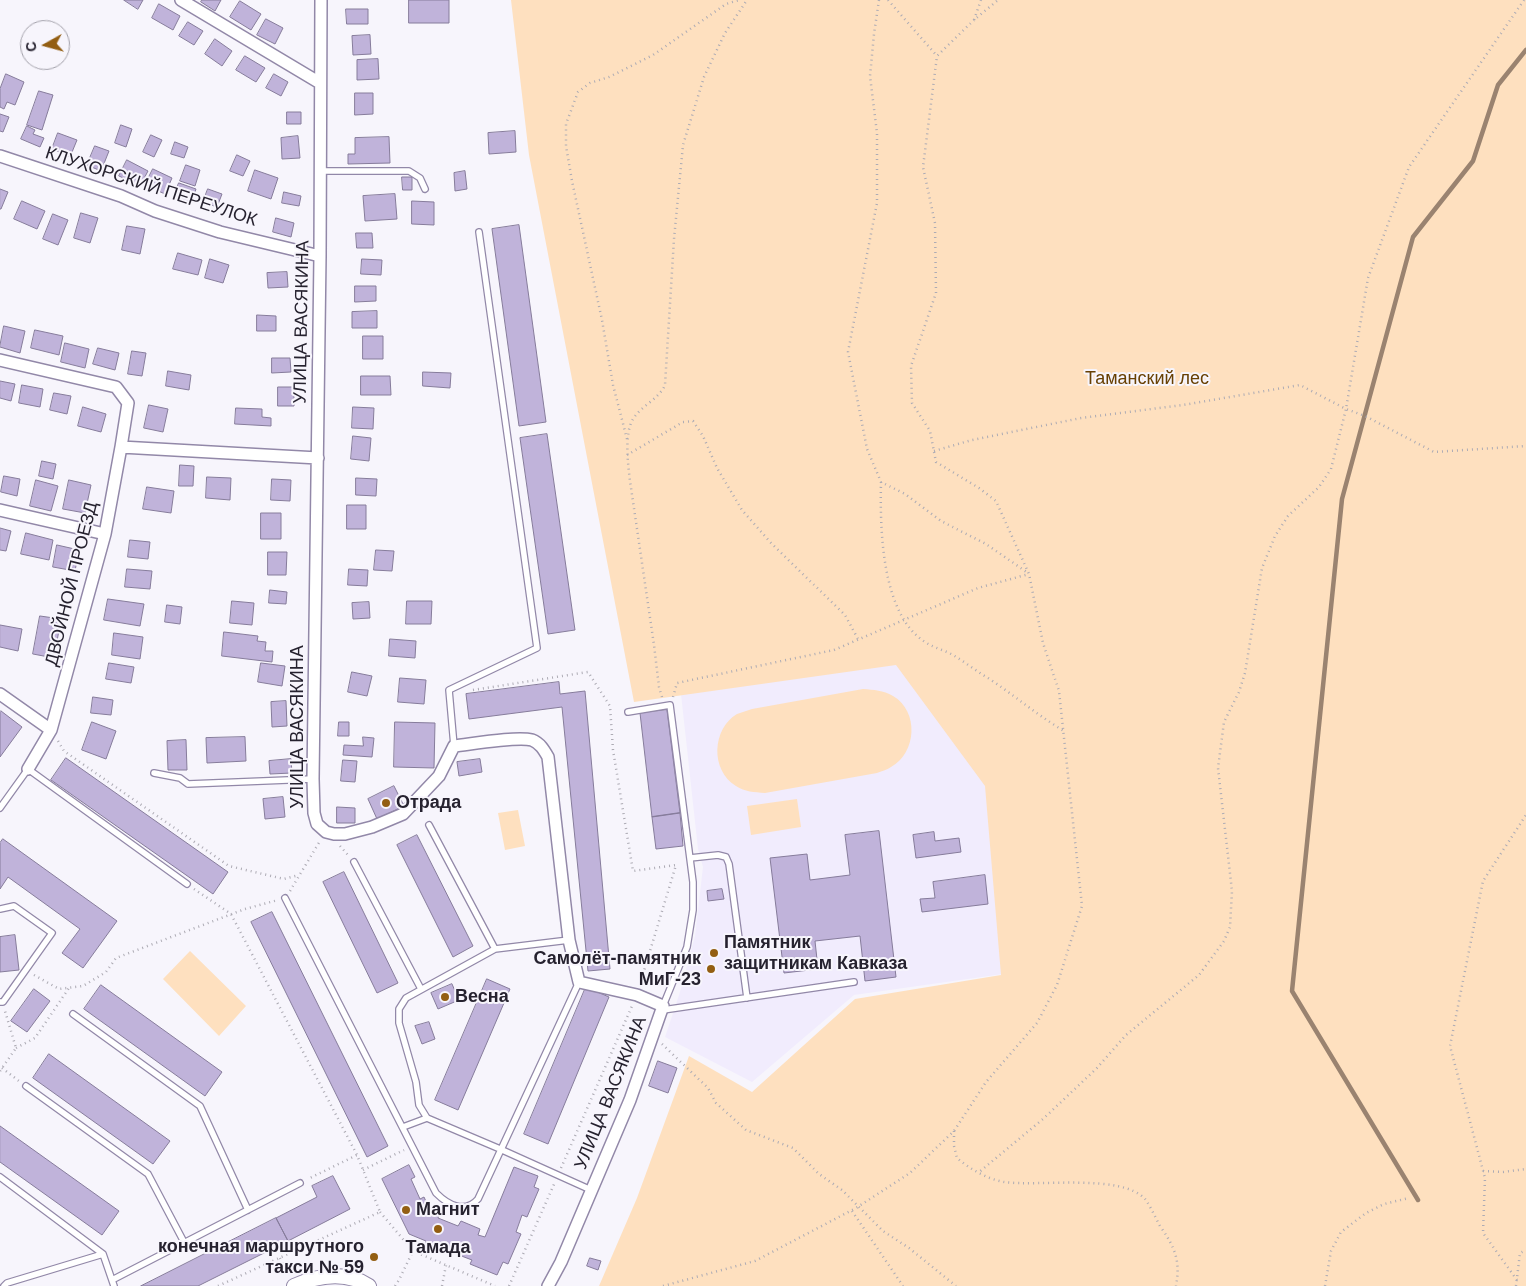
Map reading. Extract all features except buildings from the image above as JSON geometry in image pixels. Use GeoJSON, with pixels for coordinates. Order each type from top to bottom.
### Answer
{"type":"FeatureCollection","features":[{"type":"Feature","properties":{"kind":"street"},"geometry":{"type":"LineString","coordinates":[[181,0],[320,83]]}},
{"type":"Feature","properties":{"kind":"street","name":"УЛИЦА ВАСЯКИНА"},"geometry":{"type":"LineString","coordinates":[[321,0],[321,171],[313,779],[314,813],[317,824],[326,832]]}},
{"type":"Feature","properties":{"kind":"street","name":"КЛУХОРСКИЙ ПЕРЕУЛОК"},"geometry":{"type":"LineString","coordinates":[[0,156],[121,196],[155,210],[220,232],[320,256]]}},
{"type":"Feature","properties":{"kind":"street","name":"ДВОЙНОЙ ПРОЕЗД"},"geometry":{"type":"LineString","coordinates":[[0,360],[116,387],[128,403],[106,534],[51,730],[28,770]]}},
{"type":"Feature","properties":{"kind":"street"},"geometry":{"type":"LineString","coordinates":[[121,446],[318,458]]}},
{"type":"Feature","properties":{"kind":"street"},"geometry":{"type":"LineString","coordinates":[[0,510],[106,534]]}},
{"type":"Feature","properties":{"kind":"street"},"geometry":{"type":"LineString","coordinates":[[0,694],[51,730]]}},
{"type":"Feature","properties":{"kind":"street"},"geometry":{"type":"LineString","coordinates":[[326,832],[345,834],[372,827],[403,814],[438,776],[454,746],[522,739],[534,741],[543,747],[548,757],[569,940],[579,982]]}},
{"type":"Feature","properties":{"kind":"street","name":"УЛИЦА ВАСЯКИНА"},"geometry":{"type":"LineString","coordinates":[[551,1285],[630,1100],[663,1008],[637,995],[579,982]]}},
{"type":"Feature","properties":{"kind":"street"},"geometry":{"type":"LineString","coordinates":[[292,1282],[339,1276],[354,1278],[369,1286]]}},
{"type":"Feature","properties":{"kind":"lane"},"geometry":{"type":"LineString","coordinates":[[321,171],[409,171],[420,178],[426,189]]}},
{"type":"Feature","properties":{"kind":"lane"},"geometry":{"type":"LineString","coordinates":[[454,746],[449,690],[537,648],[479,232]]}},
{"type":"Feature","properties":{"kind":"lane"},"geometry":{"type":"LineString","coordinates":[[628,712],[667,706],[693,882],[693,910],[687,947],[663,1008],[854,982]]}},
{"type":"Feature","properties":{"kind":"lane"},"geometry":{"type":"LineString","coordinates":[[0,808],[28,770],[187,884]]}},
{"type":"Feature","properties":{"kind":"lane"},"geometry":{"type":"LineString","coordinates":[[154,773],[180,778],[188,784],[313,779]]}},
{"type":"Feature","properties":{"kind":"lane"},"geometry":{"type":"LineString","coordinates":[[429,825],[496,949]]}},
{"type":"Feature","properties":{"kind":"lane"},"geometry":{"type":"LineString","coordinates":[[690,858],[718,855],[726,857],[729,864],[747,998]]}},
{"type":"Feature","properties":{"kind":"lane"},"geometry":{"type":"LineString","coordinates":[[354,862],[421,989]]}},
{"type":"Feature","properties":{"kind":"lane"},"geometry":{"type":"LineString","coordinates":[[285,898],[436,1193],[446,1203],[464,1207],[472,1205],[478,1199],[500,1148],[579,982]]}},
{"type":"Feature","properties":{"kind":"lane"},"geometry":{"type":"LineString","coordinates":[[0,909],[14,906],[52,934],[1,1002]]}},
{"type":"Feature","properties":{"kind":"lane"},"geometry":{"type":"LineString","coordinates":[[569,940],[496,949],[406,998],[399,1009],[399,1023],[416,1082],[419,1104],[427,1118],[500,1148],[590,1190]]}},
{"type":"Feature","properties":{"kind":"lane"},"geometry":{"type":"LineString","coordinates":[[73,1014],[200,1106],[248,1210]]}},
{"type":"Feature","properties":{"kind":"lane"},"geometry":{"type":"LineString","coordinates":[[26,1086],[148,1174],[185,1244]]}},
{"type":"Feature","properties":{"kind":"lane"},"geometry":{"type":"LineString","coordinates":[[403,1127],[427,1118]]}},
{"type":"Feature","properties":{"kind":"lane"},"geometry":{"type":"LineString","coordinates":[[0,1177],[103,1254],[113,1283],[300,1184]]}},
{"type":"Feature","properties":{"kind":"lane"},"geometry":{"type":"LineString","coordinates":[[4,1286],[103,1254]]}},
{"type":"Feature","properties":{"kind":"path"},"geometry":{"type":"LineString","coordinates":[[628,443],[613,385],[602,320],[572,181],[566,146],[566,124],[578,92],[590,84],[608,78],[652,55],[726,4],[739,0]]}},
{"type":"Feature","properties":{"kind":"path"},"geometry":{"type":"LineString","coordinates":[[667,706],[659,687],[630,481],[628,443],[633,419],[665,385],[674,239],[683,145],[704,77],[726,33],[747,0]]}},
{"type":"Feature","properties":{"kind":"path"},"geometry":{"type":"LineString","coordinates":[[880,0],[874,34],[870,76],[877,133],[877,203],[848,352],[867,449],[881,482],[880,508],[885,559],[894,598],[904,621],[925,642],[952,655],[1012,693],[1028,708],[1064,731]]}},
{"type":"Feature","properties":{"kind":"path"},"geometry":{"type":"LineString","coordinates":[[888,0],[937,56]]}},
{"type":"Feature","properties":{"kind":"path"},"geometry":{"type":"LineString","coordinates":[[974,20],[982,0]]}},
{"type":"Feature","properties":{"kind":"path"},"geometry":{"type":"LineString","coordinates":[[663,1286],[754,1261],[852,1210],[910,1173],[954,1131],[986,1082],[1037,1022],[1057,985],[1082,906],[1059,691],[1043,644],[1029,574],[996,500],[936,462],[930,431],[912,403],[911,366],[936,293],[935,222],[923,167],[937,56],[998,0]]}},
{"type":"Feature","properties":{"kind":"path"},"geometry":{"type":"LineString","coordinates":[[978,1172],[1043,1119],[1097,1068],[1126,1034],[1199,975],[1224,940],[1230,927],[1232,898],[1218,768],[1224,722],[1239,692],[1245,673],[1262,568],[1275,536],[1288,516],[1319,487],[1331,469],[1346,409],[1368,278],[1409,167],[1524,0]]}},
{"type":"Feature","properties":{"kind":"path"},"geometry":{"type":"LineString","coordinates":[[934,451],[972,440],[1081,418],[1183,405],[1300,385],[1434,452],[1526,446]]}},
{"type":"Feature","properties":{"kind":"path"},"geometry":{"type":"LineString","coordinates":[[628,455],[683,422],[693,421],[703,436],[717,468],[742,510],[771,543],[845,615],[858,640]]}},
{"type":"Feature","properties":{"kind":"path"},"geometry":{"type":"LineString","coordinates":[[881,482],[905,494],[940,521],[986,544],[1029,574]]}},
{"type":"Feature","properties":{"kind":"path"},"geometry":{"type":"LineString","coordinates":[[667,706],[677,683],[834,650],[978,588],[1029,574]]}},
{"type":"Feature","properties":{"kind":"path"},"geometry":{"type":"LineString","coordinates":[[450,694],[588,672],[610,706],[613,750],[633,871],[676,865],[637,995],[509,1286]]}},
{"type":"Feature","properties":{"kind":"path"},"geometry":{"type":"LineString","coordinates":[[51,730],[64,751],[229,866],[284,879],[300,875]]}},
{"type":"Feature","properties":{"kind":"path"},"geometry":{"type":"LineString","coordinates":[[1516,1280],[1483,1233],[1485,1178],[1450,1046],[1484,881],[1526,815]]}},
{"type":"Feature","properties":{"kind":"path"},"geometry":{"type":"LineString","coordinates":[[26,970],[58,989],[83,986],[106,972],[116,958],[231,914],[285,898],[326,832]]}},
{"type":"Feature","properties":{"kind":"path"},"geometry":{"type":"LineString","coordinates":[[187,884],[231,914],[357,1155],[380,1212],[413,1252],[495,1286]]}},
{"type":"Feature","properties":{"kind":"path"},"geometry":{"type":"LineString","coordinates":[[26,1086],[1,1070],[16,1048],[35,1038],[69,988]]}},
{"type":"Feature","properties":{"kind":"path"},"geometry":{"type":"LineString","coordinates":[[1,1002],[16,1048]]}},
{"type":"Feature","properties":{"kind":"path"},"geometry":{"type":"LineString","coordinates":[[652,1036],[698,1078],[708,1088],[716,1103],[746,1130],[793,1148],[819,1174],[842,1190],[883,1230],[909,1248],[956,1286]]}},
{"type":"Feature","properties":{"kind":"path"},"geometry":{"type":"LineString","coordinates":[[954,1131],[954,1146],[957,1158],[978,1172],[995,1180],[1005,1182],[1093,1183],[1130,1189],[1144,1199],[1170,1239],[1176,1257],[1176,1286]]}},
{"type":"Feature","properties":{"kind":"path"},"geometry":{"type":"LineString","coordinates":[[362,1170],[412,1146]]}},
{"type":"Feature","properties":{"kind":"path"},"geometry":{"type":"LineString","coordinates":[[300,1184],[357,1155]]}},
{"type":"Feature","properties":{"kind":"path"},"geometry":{"type":"LineString","coordinates":[[1483,1171],[1503,1172],[1526,1169]]}},
{"type":"Feature","properties":{"kind":"path"},"geometry":{"type":"LineString","coordinates":[[1325,1286],[1331,1251],[1341,1232],[1366,1213],[1378,1207],[1409,1198]]}},
{"type":"Feature","properties":{"kind":"path"},"geometry":{"type":"LineString","coordinates":[[852,1210],[903,1286]]}},
{"type":"Feature","properties":{"kind":"path"},"geometry":{"type":"LineString","coordinates":[[218,1286],[380,1212]]}},
{"type":"Feature","properties":{"kind":"path"},"geometry":{"type":"LineString","coordinates":[[1516,1286],[1520,1253],[1526,1250]]}},
{"type":"Feature","properties":{"kind":"path"},"geometry":{"type":"LineString","coordinates":[[395,1286],[413,1252]]}},
{"type":"Feature","properties":{"kind":"path"},"geometry":{"type":"LineString","coordinates":[[280,1258],[292,1282]]}},
{"type":"Feature","properties":{"kind":"path"},"geometry":{"type":"LineString","coordinates":[[442,1286],[446,1265]]}},
{"type":"Feature","properties":{"kind":"shaded area"},"geometry":{"type":"Polygon","coordinates":[[[897,663],[987,785],[1003,974],[854,995],[752,1082],[665,1037],[680,992],[695,936],[703,867],[698,849],[681,694],[897,663]]]}},
{"type":"Feature","properties":{"kind":"green space","name":"Таманский лес"},"geometry":{"type":"Polygon","coordinates":[[[511,0],[1526,0],[1526,1286],[599,1286],[637,1198],[689,1056],[752,1092],[855,999],[1001,975],[985,786],[896,665],[634,702],[529,155],[511,0]]]}},
{"type":"Feature","properties":{"kind":"green space"},"geometry":{"type":"Polygon","coordinates":[[[863,689],[882,691],[893,696],[907,711],[911,721],[912,732],[906,752],[900,761],[889,768],[877,773],[765,793],[739,788],[728,779],[722,770],[717,750],[719,739],[723,729],[737,714],[752,709],[863,689]]]}},
{"type":"Feature","properties":{"kind":"green space"},"geometry":{"type":"Polygon","coordinates":[[[797,799],[801,827],[751,835],[747,806],[797,799]]]}},
{"type":"Feature","properties":{"kind":"green space"},"geometry":{"type":"Polygon","coordinates":[[[518,810],[525,846],[505,850],[498,813],[518,810]]]}},
{"type":"Feature","properties":{"kind":"green space"},"geometry":{"type":"Polygon","coordinates":[[[190,951],[246,1006],[219,1036],[163,979],[190,951]]]}},
{"type":"Feature","properties":{"kind":"waterway"},"geometry":{"type":"LineString","coordinates":[[1418,1200],[1292,991],[1342,499],[1413,237],[1473,161],[1498,85],[1526,50]]}},
{"type":"Feature","properties":{"kind":"place","name":"Отрада"},"geometry":{"type":"Point","coordinates":[386,803]}},
{"type":"Feature","properties":{"kind":"place","name":"Памятник защитникам Кавказа"},"geometry":{"type":"Point","coordinates":[714,953]}},
{"type":"Feature","properties":{"kind":"place","name":"Самолёт-памятник МиГ-23"},"geometry":{"type":"Point","coordinates":[711,969]}},
{"type":"Feature","properties":{"kind":"place","name":"Весна"},"geometry":{"type":"Point","coordinates":[445,997]}},
{"type":"Feature","properties":{"kind":"place","name":"Магнит"},"geometry":{"type":"Point","coordinates":[406,1210]}},
{"type":"Feature","properties":{"kind":"place","name":"Тамада"},"geometry":{"type":"Point","coordinates":[438,1229]}},
{"type":"Feature","properties":{"kind":"place","name":"конечная маршрутного такси № 59"},"geometry":{"type":"Point","coordinates":[374,1257]}}]}
